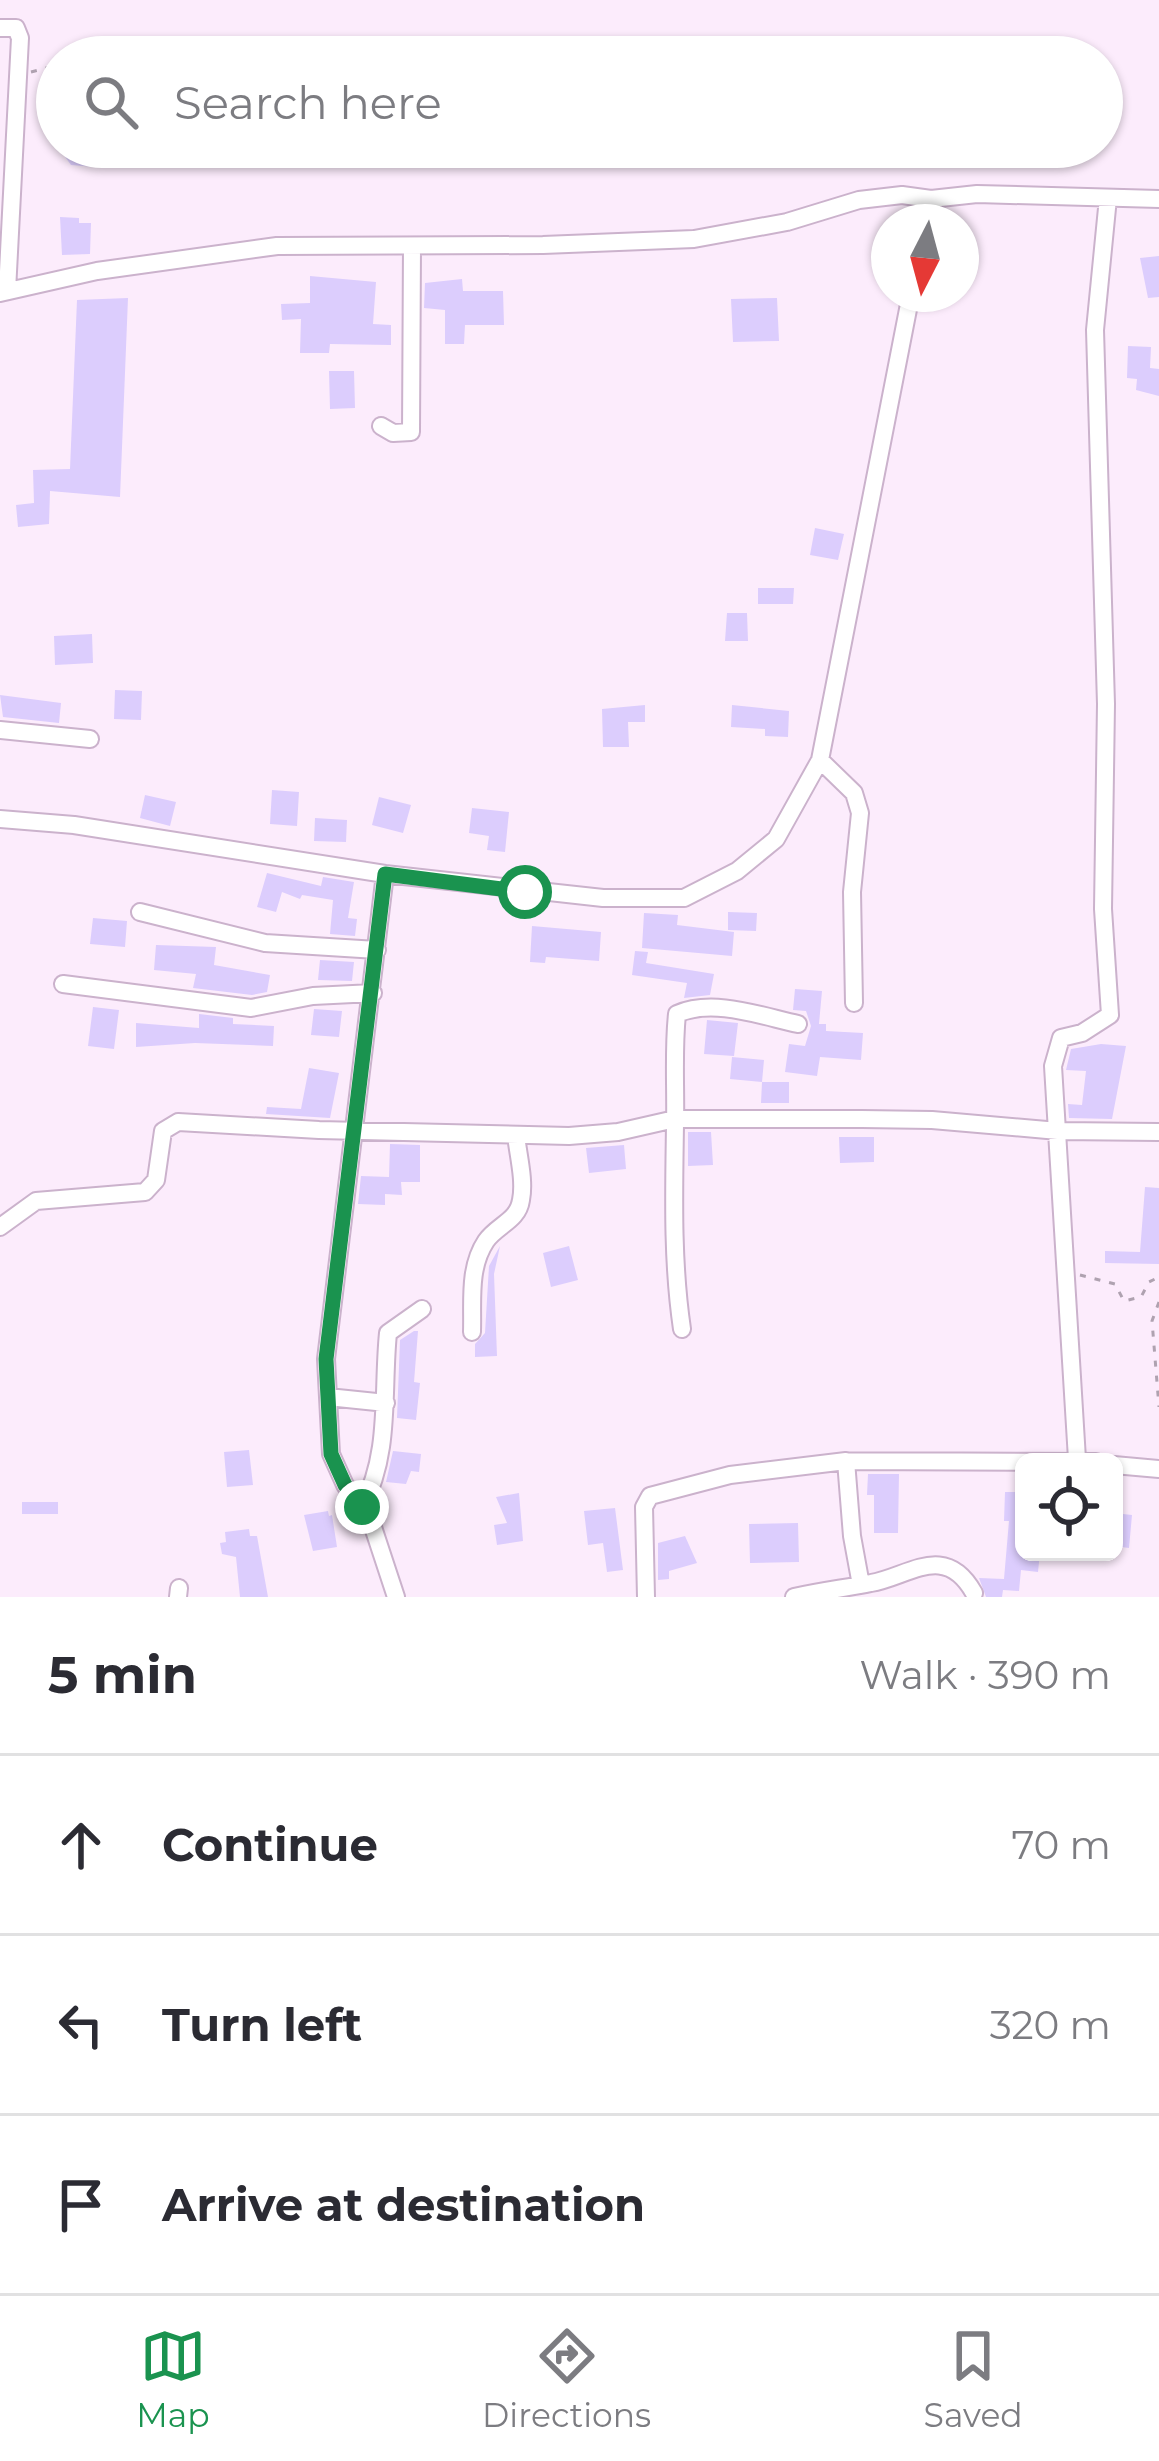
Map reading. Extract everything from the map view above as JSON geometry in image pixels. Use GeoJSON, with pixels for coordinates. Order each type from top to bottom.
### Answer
{"type":"FeatureCollection","features":[{"type":"Feature","properties":{"kind":"street"},"geometry":{"type":"LineString","coordinates":[[0,28],[16,28],[20,38],[6,189],[3,292],[97,271],[277,246],[694,238],[787,222],[859,200],[902,195],[1159,199]]}},
{"type":"Feature","properties":{"kind":"street"},"geometry":{"type":"LineString","coordinates":[[1086,1453],[1053,1066],[1061,1038],[1082,1033],[1110,1015],[1103,909],[1106,704],[1095,330],[1108,198]]}},
{"type":"Feature","properties":{"kind":"street"},"geometry":{"type":"LineString","coordinates":[[930,204],[932,199]]}},
{"type":"Feature","properties":{"kind":"street"},"geometry":{"type":"LineString","coordinates":[[381,426],[393,433],[411,432],[412,246]]}},
{"type":"Feature","properties":{"kind":"street"},"geometry":{"type":"LineString","coordinates":[[0,819],[74,825],[385,874],[603,898],[684,898],[737,871],[776,839],[820,760],[907,312]]}},
{"type":"Feature","properties":{"kind":"street"},"geometry":{"type":"LineString","coordinates":[[0,730],[90,739]]}},
{"type":"Feature","properties":{"kind":"street"},"geometry":{"type":"LineString","coordinates":[[820,760],[854,793],[860,812],[853,892],[854,1003]]}},
{"type":"Feature","properties":{"kind":"street"},"geometry":{"type":"LineString","coordinates":[[385,874],[326,1359],[331,1454],[382,1547],[396,1597]]}},
{"type":"Feature","properties":{"kind":"street"},"geometry":{"type":"LineString","coordinates":[[140,913],[266,943],[377,950]]}},
{"type":"Feature","properties":{"kind":"street"},"geometry":{"type":"LineString","coordinates":[[63,984],[251,1008],[313,996],[373,993]]}},
{"type":"Feature","properties":{"kind":"street"},"geometry":{"type":"LineString","coordinates":[[682,1329],[672,1199],[671,1063],[676,1014],[696,1007],[798,1024]]}},
{"type":"Feature","properties":{"kind":"street"},"geometry":{"type":"LineString","coordinates":[[0,1226],[36,1201],[146,1192],[156,1180],[163,1131],[171,1123],[517,1135],[618,1132],[675,1119],[932,1120],[1058,1131],[1159,1132]]}},
{"type":"Feature","properties":{"kind":"street"},"geometry":{"type":"LineString","coordinates":[[472,1332],[474,1268],[483,1245],[496,1228],[510,1221],[523,1197],[517,1135]]}},
{"type":"Feature","properties":{"kind":"street"},"geometry":{"type":"LineString","coordinates":[[362,1507],[375,1482],[386,1403],[388,1333],[422,1309]]}},
{"type":"Feature","properties":{"kind":"street"},"geometry":{"type":"LineString","coordinates":[[328,1397],[386,1403]]}},
{"type":"Feature","properties":{"kind":"street"},"geometry":{"type":"LineString","coordinates":[[846,1461],[861,1585]]}},
{"type":"Feature","properties":{"kind":"street"},"geometry":{"type":"LineString","coordinates":[[646,1597],[644,1507],[650,1496],[730,1475],[846,1461],[1015,1461]]}},
{"type":"Feature","properties":{"kind":"street"},"geometry":{"type":"LineString","coordinates":[[1123,1466],[1159,1468]]}},
{"type":"Feature","properties":{"kind":"street"},"geometry":{"type":"LineString","coordinates":[[794,1597],[877,1583],[910,1567],[926,1565],[958,1574],[974,1593]]}},
{"type":"Feature","properties":{"kind":"path"},"geometry":{"type":"LineString","coordinates":[[19,84],[20,76],[36,71]]}},
{"type":"Feature","properties":{"kind":"path"},"geometry":{"type":"LineString","coordinates":[[1067,1262],[1077,1275],[1115,1284],[1124,1300],[1141,1297],[1149,1282],[1159,1277]]}},
{"type":"Feature","properties":{"kind":"path"},"geometry":{"type":"LineString","coordinates":[[1159,1302],[1152,1321],[1159,1407]]}},
{"type":"Feature","properties":{"kind":"building"},"geometry":{"type":"Polygon","coordinates":[[[60,217],[91,223],[90,254],[62,255],[60,217]]]}},
{"type":"Feature","properties":{"kind":"building"},"geometry":{"type":"Polygon","coordinates":[[[1159,256],[1159,297],[1148,298],[1140,258],[1159,256]]]}},
{"type":"Feature","properties":{"kind":"building"},"geometry":{"type":"Polygon","coordinates":[[[310,276],[376,282],[373,324],[391,325],[391,345],[330,344],[329,353],[300,353],[301,319],[282,320],[281,304],[310,303],[310,276]]]}},
{"type":"Feature","properties":{"kind":"building"},"geometry":{"type":"Polygon","coordinates":[[[462,279],[463,291],[503,291],[504,325],[465,325],[464,344],[445,344],[445,310],[424,308],[425,283],[462,279]]]}},
{"type":"Feature","properties":{"kind":"building"},"geometry":{"type":"Polygon","coordinates":[[[128,298],[120,497],[50,491],[49,524],[18,527],[16,505],[34,503],[33,470],[70,469],[77,300],[128,298]]]}},
{"type":"Feature","properties":{"kind":"building"},"geometry":{"type":"Polygon","coordinates":[[[777,298],[779,341],[733,342],[731,299],[777,298]]]}},
{"type":"Feature","properties":{"kind":"building"},"geometry":{"type":"Polygon","coordinates":[[[1128,346],[1151,347],[1150,368],[1159,369],[1159,396],[1136,390],[1137,379],[1127,378],[1128,346]]]}},
{"type":"Feature","properties":{"kind":"building"},"geometry":{"type":"Polygon","coordinates":[[[329,371],[354,371],[355,408],[330,409],[329,371]]]}},
{"type":"Feature","properties":{"kind":"building"},"geometry":{"type":"Polygon","coordinates":[[[815,528],[844,534],[838,560],[810,555],[815,528]]]}},
{"type":"Feature","properties":{"kind":"building"},"geometry":{"type":"Polygon","coordinates":[[[758,588],[794,588],[793,604],[758,604],[758,588]]]}},
{"type":"Feature","properties":{"kind":"building"},"geometry":{"type":"Polygon","coordinates":[[[727,613],[747,613],[748,641],[725,641],[727,613]]]}},
{"type":"Feature","properties":{"kind":"building"},"geometry":{"type":"Polygon","coordinates":[[[92,634],[93,663],[55,665],[54,636],[92,634]]]}},
{"type":"Feature","properties":{"kind":"building"},"geometry":{"type":"Polygon","coordinates":[[[115,690],[142,691],[141,720],[114,719],[115,690]]]}},
{"type":"Feature","properties":{"kind":"building"},"geometry":{"type":"Polygon","coordinates":[[[0,695],[61,703],[59,723],[3,717],[0,695]]]}},
{"type":"Feature","properties":{"kind":"building"},"geometry":{"type":"Polygon","coordinates":[[[645,705],[645,722],[628,722],[629,747],[603,747],[602,709],[645,705]]]}},
{"type":"Feature","properties":{"kind":"building"},"geometry":{"type":"Polygon","coordinates":[[[732,705],[789,711],[788,737],[765,736],[765,729],[731,727],[732,705]]]}},
{"type":"Feature","properties":{"kind":"building"},"geometry":{"type":"Polygon","coordinates":[[[272,790],[299,792],[297,826],[270,824],[272,790]]]}},
{"type":"Feature","properties":{"kind":"building"},"geometry":{"type":"Polygon","coordinates":[[[145,795],[176,802],[170,826],[140,818],[145,795]]]}},
{"type":"Feature","properties":{"kind":"building"},"geometry":{"type":"Polygon","coordinates":[[[379,797],[411,805],[403,833],[372,825],[379,797]]]}},
{"type":"Feature","properties":{"kind":"building"},"geometry":{"type":"Polygon","coordinates":[[[472,808],[509,812],[505,852],[487,850],[489,836],[469,833],[472,808]]]}},
{"type":"Feature","properties":{"kind":"building"},"geometry":{"type":"Polygon","coordinates":[[[315,818],[347,820],[346,842],[314,841],[315,818]]]}},
{"type":"Feature","properties":{"kind":"building"},"geometry":{"type":"Polygon","coordinates":[[[267,873],[321,886],[323,877],[354,882],[348,918],[357,919],[355,936],[330,934],[333,900],[302,895],[300,899],[282,892],[276,912],[257,907],[267,873]]]}},
{"type":"Feature","properties":{"kind":"building"},"geometry":{"type":"Polygon","coordinates":[[[728,912],[757,913],[756,931],[728,930],[728,912]]]}},
{"type":"Feature","properties":{"kind":"building"},"geometry":{"type":"Polygon","coordinates":[[[644,913],[678,915],[677,925],[734,932],[732,956],[642,948],[644,913]]]}},
{"type":"Feature","properties":{"kind":"building"},"geometry":{"type":"Polygon","coordinates":[[[93,918],[127,921],[125,947],[90,944],[93,918]]]}},
{"type":"Feature","properties":{"kind":"building"},"geometry":{"type":"Polygon","coordinates":[[[532,926],[601,932],[599,961],[546,957],[545,963],[530,962],[532,926]]]}},
{"type":"Feature","properties":{"kind":"building"},"geometry":{"type":"Polygon","coordinates":[[[156,945],[216,947],[214,965],[270,975],[267,992],[252,995],[193,988],[196,974],[154,970],[156,945]]]}},
{"type":"Feature","properties":{"kind":"building"},"geometry":{"type":"Polygon","coordinates":[[[635,951],[648,952],[646,963],[714,974],[710,995],[684,998],[687,983],[632,975],[635,951]]]}},
{"type":"Feature","properties":{"kind":"building"},"geometry":{"type":"Polygon","coordinates":[[[320,960],[354,962],[352,981],[318,980],[320,960]]]}},
{"type":"Feature","properties":{"kind":"building"},"geometry":{"type":"Polygon","coordinates":[[[795,989],[822,991],[819,1024],[826,1024],[826,1031],[863,1033],[861,1060],[820,1057],[817,1076],[785,1072],[789,1044],[805,1046],[811,1026],[806,1011],[793,1010],[795,989]]]}},
{"type":"Feature","properties":{"kind":"building"},"geometry":{"type":"Polygon","coordinates":[[[93,1007],[119,1010],[114,1049],[88,1046],[93,1007]]]}},
{"type":"Feature","properties":{"kind":"building"},"geometry":{"type":"Polygon","coordinates":[[[314,1009],[342,1011],[339,1037],[311,1035],[314,1009]]]}},
{"type":"Feature","properties":{"kind":"building"},"geometry":{"type":"Polygon","coordinates":[[[199,1014],[233,1018],[233,1024],[274,1026],[273,1046],[136,1047],[136,1023],[199,1028],[199,1014]]]}},
{"type":"Feature","properties":{"kind":"building"},"geometry":{"type":"Polygon","coordinates":[[[707,1020],[738,1023],[734,1056],[704,1054],[707,1020]]]}},
{"type":"Feature","properties":{"kind":"building"},"geometry":{"type":"Polygon","coordinates":[[[1126,1046],[1112,1119],[1069,1118],[1068,1104],[1082,1105],[1086,1071],[1066,1070],[1071,1049],[1126,1046]]]}},
{"type":"Feature","properties":{"kind":"building"},"geometry":{"type":"Polygon","coordinates":[[[732,1057],[764,1060],[762,1082],[730,1079],[732,1057]]]}},
{"type":"Feature","properties":{"kind":"building"},"geometry":{"type":"Polygon","coordinates":[[[309,1068],[339,1073],[330,1118],[266,1114],[267,1107],[301,1109],[309,1068]]]}},
{"type":"Feature","properties":{"kind":"building"},"geometry":{"type":"Polygon","coordinates":[[[762,1082],[789,1082],[789,1103],[761,1103],[762,1082]]]}},
{"type":"Feature","properties":{"kind":"building"},"geometry":{"type":"Polygon","coordinates":[[[688,1132],[711,1132],[713,1165],[688,1166],[688,1132]]]}},
{"type":"Feature","properties":{"kind":"building"},"geometry":{"type":"Polygon","coordinates":[[[839,1137],[874,1137],[874,1162],[840,1163],[839,1137]]]}},
{"type":"Feature","properties":{"kind":"building"},"geometry":{"type":"Polygon","coordinates":[[[390,1144],[420,1145],[420,1182],[401,1182],[402,1195],[385,1194],[385,1205],[358,1204],[361,1176],[389,1177],[390,1144]]]}},
{"type":"Feature","properties":{"kind":"building"},"geometry":{"type":"Polygon","coordinates":[[[624,1145],[626,1169],[589,1173],[586,1148],[624,1145]]]}},
{"type":"Feature","properties":{"kind":"building"},"geometry":{"type":"Polygon","coordinates":[[[1145,1187],[1159,1188],[1159,1264],[1105,1263],[1105,1251],[1140,1252],[1145,1187]]]}},
{"type":"Feature","properties":{"kind":"building"},"geometry":{"type":"Polygon","coordinates":[[[500,1246],[494,1274],[497,1356],[475,1357],[475,1344],[485,1333],[489,1266],[500,1246]]]}},
{"type":"Feature","properties":{"kind":"building"},"geometry":{"type":"Polygon","coordinates":[[[569,1246],[578,1280],[551,1287],[543,1253],[569,1246]]]}},
{"type":"Feature","properties":{"kind":"building"},"geometry":{"type":"Polygon","coordinates":[[[418,1331],[414,1382],[420,1383],[416,1420],[397,1418],[400,1340],[418,1331]]]}},
{"type":"Feature","properties":{"kind":"building"},"geometry":{"type":"Polygon","coordinates":[[[249,1450],[253,1485],[227,1487],[224,1452],[249,1450]]]}},
{"type":"Feature","properties":{"kind":"building"},"geometry":{"type":"Polygon","coordinates":[[[393,1451],[421,1454],[419,1472],[411,1471],[406,1484],[386,1482],[393,1451]]]}},
{"type":"Feature","properties":{"kind":"building"},"geometry":{"type":"Polygon","coordinates":[[[868,1474],[899,1474],[898,1533],[874,1533],[874,1495],[867,1495],[868,1474]]]}},
{"type":"Feature","properties":{"kind":"building"},"geometry":{"type":"Polygon","coordinates":[[[1005,1492],[1015,1492],[1015,1561],[1039,1561],[1038,1572],[1021,1570],[1019,1591],[1003,1590],[1002,1597],[986,1597],[979,1578],[1004,1579],[1009,1521],[1004,1521],[1005,1492]]]}},
{"type":"Feature","properties":{"kind":"building"},"geometry":{"type":"Polygon","coordinates":[[[519,1493],[523,1541],[497,1545],[494,1525],[507,1523],[496,1497],[519,1493]]]}},
{"type":"Feature","properties":{"kind":"building"},"geometry":{"type":"Polygon","coordinates":[[[22,1502],[58,1502],[58,1514],[22,1514],[22,1502]]]}},
{"type":"Feature","properties":{"kind":"building"},"geometry":{"type":"Polygon","coordinates":[[[615,1508],[623,1570],[607,1572],[603,1543],[588,1545],[584,1511],[615,1508]]]}},
{"type":"Feature","properties":{"kind":"building"},"geometry":{"type":"Polygon","coordinates":[[[328,1511],[337,1547],[313,1551],[304,1515],[328,1511]]]}},
{"type":"Feature","properties":{"kind":"building"},"geometry":{"type":"Polygon","coordinates":[[[1123,1514],[1132,1515],[1129,1548],[1123,1547],[1123,1514]]]}},
{"type":"Feature","properties":{"kind":"building"},"geometry":{"type":"Polygon","coordinates":[[[798,1523],[799,1562],[750,1563],[749,1524],[798,1523]]]}},
{"type":"Feature","properties":{"kind":"building"},"geometry":{"type":"Polygon","coordinates":[[[249,1529],[250,1536],[257,1536],[268,1597],[240,1597],[236,1557],[222,1554],[225,1532],[249,1529]]]}},
{"type":"Feature","properties":{"kind":"building"},"geometry":{"type":"Polygon","coordinates":[[[685,1536],[697,1563],[669,1571],[669,1579],[658,1580],[658,1543],[685,1536]]]}},
{"type":"Feature","properties":{"kind":"route"},"geometry":{"type":"LineString","coordinates":[[362,1507],[331,1454],[326,1359],[385,874],[525,892]]}}]}
